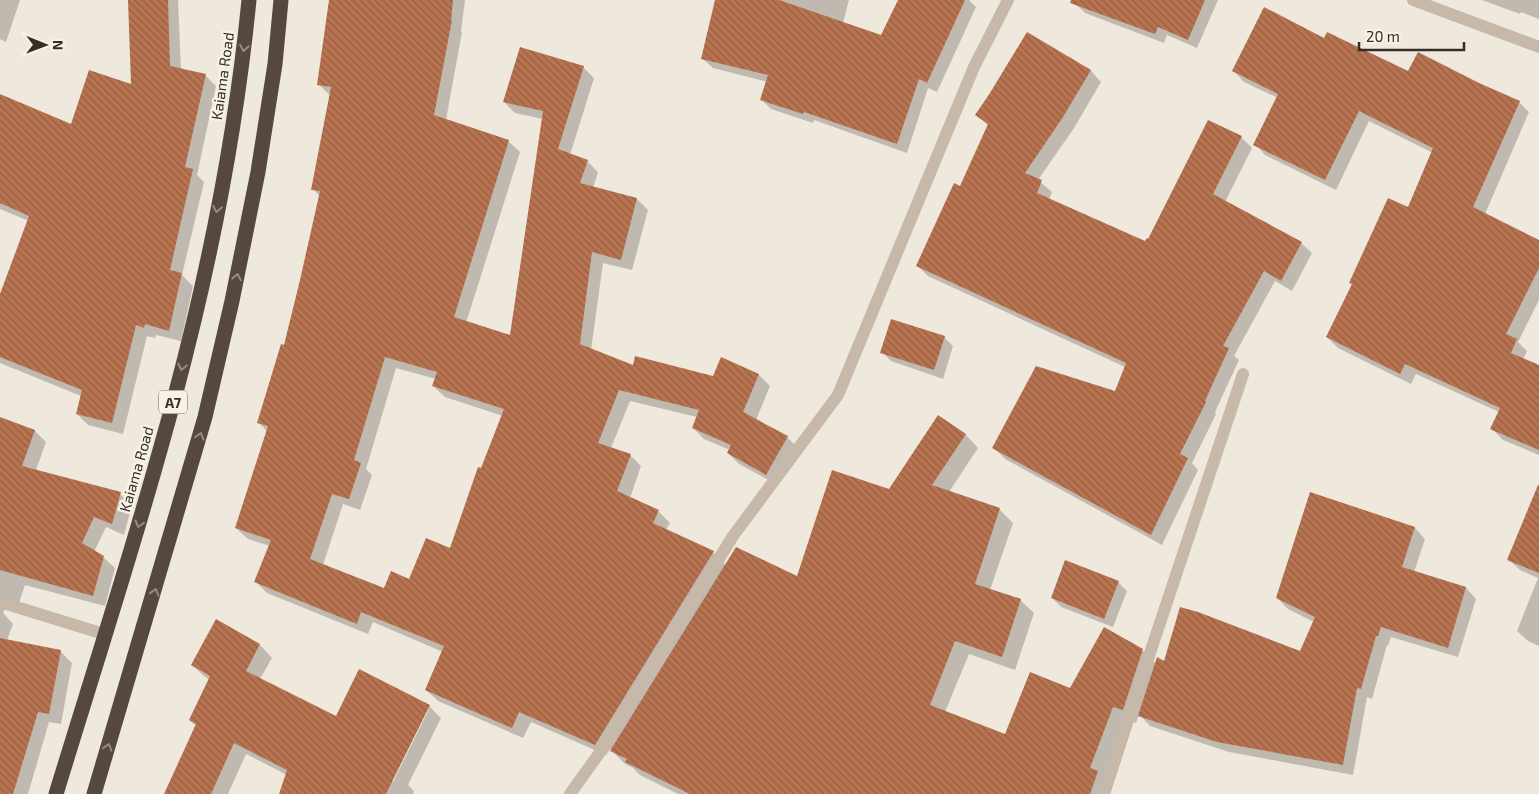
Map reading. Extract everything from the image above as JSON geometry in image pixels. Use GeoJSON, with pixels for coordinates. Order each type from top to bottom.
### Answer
{"type":"FeatureCollection","features":[{"type":"Feature","properties":{"kind":"highway","name":"Kaiama Road"},"geometry":{"type":"LineString","coordinates":[[56,794],[142,516],[174,400],[206,265],[228,150],[246,34],[249,0]]}},
{"type":"Feature","properties":{"kind":"highway","name":"A7"},"geometry":{"type":"LineString","coordinates":[[94,794],[206,417],[258,172],[275,64],[281,0]]}},
{"type":"Feature","properties":{"kind":"street"},"geometry":{"type":"LineString","coordinates":[[570,794],[598,755],[733,536],[838,395],[974,67],[1008,0]]}},
{"type":"Feature","properties":{"kind":"street"},"geometry":{"type":"LineString","coordinates":[[1413,0],[1539,47]]}},
{"type":"Feature","properties":{"kind":"street"},"geometry":{"type":"LineString","coordinates":[[1104,794],[1243,374]]}},
{"type":"Feature","properties":{"kind":"street"},"geometry":{"type":"LineString","coordinates":[[0,602],[104,634]]}},
{"type":"Feature","properties":{"kind":"building"},"geometry":{"type":"Polygon","coordinates":[[[128,0],[168,0],[170,66],[206,74],[185,167],[193,169],[170,270],[182,273],[169,331],[145,324],[144,328],[136,325],[112,423],[76,414],[82,390],[0,357],[0,294],[29,216],[0,203],[0,94],[71,124],[89,70],[131,84],[128,0]]]}},
{"type":"Feature","properties":{"kind":"building"},"geometry":{"type":"Polygon","coordinates":[[[329,0],[453,0],[452,20],[434,115],[509,140],[454,317],[510,335],[543,111],[503,102],[520,47],[584,66],[558,149],[588,160],[580,183],[637,198],[621,260],[592,252],[580,344],[633,365],[635,356],[713,376],[721,357],[759,374],[743,412],[788,436],[766,475],[727,453],[731,445],[692,428],[699,410],[619,390],[598,443],[631,454],[617,491],[659,510],[653,523],[714,551],[595,745],[519,712],[512,728],[425,690],[444,646],[361,612],[357,624],[254,582],[271,540],[235,528],[268,426],[257,423],[281,344],[284,345],[320,191],[311,190],[331,87],[317,85],[329,0]],[[385,357],[354,460],[361,463],[349,499],[332,494],[310,559],[384,588],[391,571],[409,579],[426,538],[450,548],[478,467],[481,468],[504,409],[432,386],[437,372],[385,357]]]}},
{"type":"Feature","properties":{"kind":"building"},"geometry":{"type":"Polygon","coordinates":[[[715,0],[779,0],[881,35],[898,0],[965,0],[927,83],[919,79],[897,144],[804,112],[803,114],[760,100],[768,75],[701,59],[715,0]]]}},
{"type":"Feature","properties":{"kind":"building"},"geometry":{"type":"Polygon","coordinates":[[[1071,0],[1205,0],[1188,40],[1158,27],[1155,34],[1070,3],[1071,0]]]}},
{"type":"Feature","properties":{"kind":"building"},"geometry":{"type":"Polygon","coordinates":[[[1264,7],[1324,38],[1327,32],[1408,71],[1418,52],[1479,83],[1520,101],[1473,207],[1539,240],[1539,268],[1506,334],[1517,339],[1511,353],[1539,365],[1539,450],[1490,429],[1500,408],[1405,364],[1400,374],[1326,337],[1352,284],[1349,283],[1388,198],[1408,207],[1433,148],[1359,111],[1325,180],[1253,145],[1278,94],[1232,71],[1264,7]]]}},
{"type":"Feature","properties":{"kind":"building"},"geometry":{"type":"Polygon","coordinates":[[[1027,32],[1091,70],[1063,117],[1025,173],[1042,180],[1037,193],[1145,241],[1148,239],[1208,120],[1242,136],[1213,194],[1302,242],[1281,281],[1264,271],[1223,346],[1229,348],[1206,402],[1180,454],[1188,458],[1151,535],[992,448],[1036,366],[1115,391],[1126,363],[916,266],[954,183],[960,186],[988,124],[975,115],[1027,32]]]}},
{"type":"Feature","properties":{"kind":"building"},"geometry":{"type":"Polygon","coordinates":[[[891,319],[945,336],[934,370],[880,353],[891,319]]]}},
{"type":"Feature","properties":{"kind":"building"},"geometry":{"type":"Polygon","coordinates":[[[938,415],[966,434],[932,485],[1000,508],[975,584],[1021,599],[1002,657],[955,641],[930,705],[1005,734],[1030,672],[1070,688],[1104,627],[1143,649],[1123,710],[1113,707],[1090,768],[1098,771],[1090,794],[690,794],[625,762],[627,759],[610,751],[736,547],[797,576],[832,470],[889,489],[938,415]]]}},
{"type":"Feature","properties":{"kind":"building"},"geometry":{"type":"Polygon","coordinates":[[[0,417],[35,430],[22,466],[121,492],[112,524],[94,517],[82,543],[104,556],[93,596],[0,570],[0,417]]]}},
{"type":"Feature","properties":{"kind":"building"},"geometry":{"type":"Polygon","coordinates":[[[1539,485],[1539,573],[1507,560],[1539,485]]]}},
{"type":"Feature","properties":{"kind":"building"},"geometry":{"type":"Polygon","coordinates":[[[1310,492],[1415,527],[1402,567],[1466,587],[1448,648],[1381,627],[1378,636],[1376,636],[1361,689],[1357,688],[1343,765],[1217,742],[1138,716],[1157,657],[1164,661],[1180,607],[1198,612],[1300,651],[1315,617],[1276,598],[1310,492]]]}},
{"type":"Feature","properties":{"kind":"building"},"geometry":{"type":"Polygon","coordinates":[[[1065,560],[1119,581],[1104,619],[1051,598],[1065,560]]]}},
{"type":"Feature","properties":{"kind":"building"},"geometry":{"type":"Polygon","coordinates":[[[216,619],[260,644],[246,671],[336,716],[359,669],[430,705],[386,794],[279,794],[287,770],[234,743],[211,794],[164,794],[196,724],[189,720],[210,676],[191,665],[216,619]]]}},
{"type":"Feature","properties":{"kind":"building"},"geometry":{"type":"Polygon","coordinates":[[[0,638],[61,650],[49,714],[38,712],[13,794],[0,794],[0,638]]]}}]}
